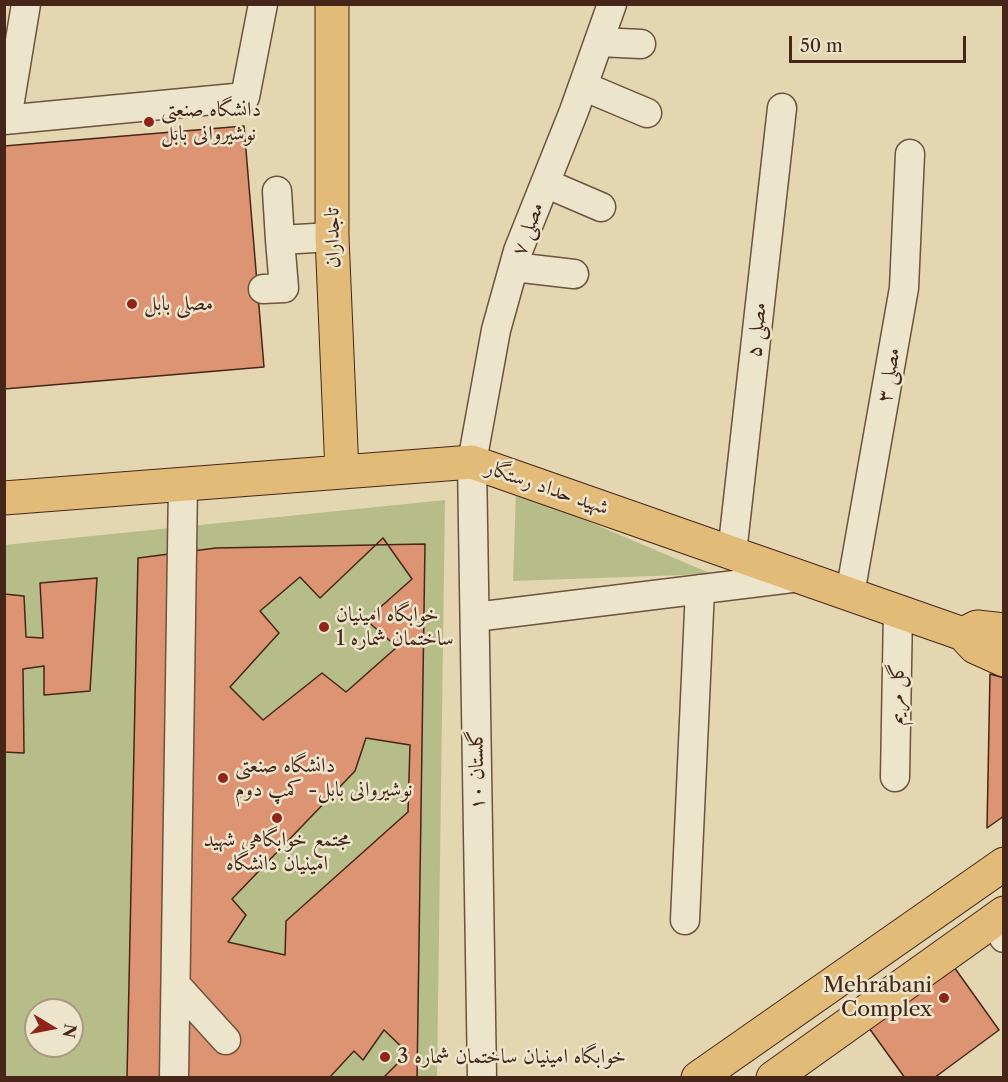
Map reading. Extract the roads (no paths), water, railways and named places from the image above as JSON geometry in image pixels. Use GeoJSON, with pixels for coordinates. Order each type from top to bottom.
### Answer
{"type":"FeatureCollection","features":[{"type":"Feature","properties":{"kind":"main road","name":"تاجداران"},"geometry":{"type":"LineString","coordinates":[[332,4],[332,237],[342,472]]}},
{"type":"Feature","properties":{"kind":"main road","name":"شهید حداد رستگار"},"geometry":{"type":"LineString","coordinates":[[4,498],[472,462],[963,634],[975,647],[1004,660]]}},
{"type":"Feature","properties":{"kind":"main road"},"geometry":{"type":"LineString","coordinates":[[963,634],[977,627],[1004,630]]}},
{"type":"Feature","properties":{"kind":"main road"},"geometry":{"type":"LineString","coordinates":[[698,1077],[1004,864]]}},
{"type":"Feature","properties":{"kind":"main road"},"geometry":{"type":"LineString","coordinates":[[773,1077],[1000,924]]}},
{"type":"Feature","properties":{"kind":"street"},"geometry":{"type":"LineString","coordinates":[[26,4],[6,120],[245,97],[263,4]]}},
{"type":"Feature","properties":{"kind":"street","name":"مصلی ۷"},"geometry":{"type":"LineString","coordinates":[[472,462],[496,330],[514,267],[612,4]]}},
{"type":"Feature","properties":{"kind":"street"},"geometry":{"type":"LineString","coordinates":[[599,42],[641,44]]}},
{"type":"Feature","properties":{"kind":"street"},"geometry":{"type":"LineString","coordinates":[[583,86],[647,112]]}},
{"type":"Feature","properties":{"kind":"street","name":"مصلی ۵"},"geometry":{"type":"LineString","coordinates":[[732,553],[782,108]]}},
{"type":"Feature","properties":{"kind":"street","name":"مصلی ۳"},"geometry":{"type":"LineString","coordinates":[[850,594],[904,288],[910,154]]}},
{"type":"Feature","properties":{"kind":"street"},"geometry":{"type":"LineString","coordinates":[[545,183],[601,207]]}},
{"type":"Feature","properties":{"kind":"street"},"geometry":{"type":"LineString","coordinates":[[263,289],[284,288],[277,191]]}},
{"type":"Feature","properties":{"kind":"street"},"geometry":{"type":"LineString","coordinates":[[280,240],[332,237]]}},
{"type":"Feature","properties":{"kind":"street"},"geometry":{"type":"LineString","coordinates":[[514,267],[574,274]]}},
{"type":"Feature","properties":{"kind":"street","name":"گلستان ۱۰"},"geometry":{"type":"LineString","coordinates":[[472,462],[482,1077]]}},
{"type":"Feature","properties":{"kind":"street"},"geometry":{"type":"LineString","coordinates":[[174,1077],[183,484]]}},
{"type":"Feature","properties":{"kind":"street"},"geometry":{"type":"LineString","coordinates":[[475,617],[800,577]]}},
{"type":"Feature","properties":{"kind":"street"},"geometry":{"type":"LineString","coordinates":[[685,920],[700,589]]}},
{"type":"Feature","properties":{"kind":"street","name":"گل مریم"},"geometry":{"type":"LineString","coordinates":[[895,777],[898,611]]}},
{"type":"Feature","properties":{"kind":"street"},"geometry":{"type":"LineString","coordinates":[[176,986],[226,1040]]}},
{"type":"Feature","properties":{"kind":"place","name":"دانشگاه صنعتی نوشیروانی بابل"},"geometry":{"type":"Point","coordinates":[149,122]}},
{"type":"Feature","properties":{"kind":"place","name":"مصلی بابل"},"geometry":{"type":"Point","coordinates":[132,304]}},
{"type":"Feature","properties":{"kind":"place","name":"خوابگاه امینیان ساختمان شماره 1"},"geometry":{"type":"Point","coordinates":[324,627]}},
{"type":"Feature","properties":{"kind":"place","name":"دانشگاه صنعتی نوشیروانی بابل- کمپ دوم"},"geometry":{"type":"Point","coordinates":[223,778]}},
{"type":"Feature","properties":{"kind":"place","name":"مجتمع خوابگاهی شهید امینیان دانشگاه"},"geometry":{"type":"Point","coordinates":[277,818]}},
{"type":"Feature","properties":{"kind":"place","name":"Mehrabani Complex"},"geometry":{"type":"Point","coordinates":[944,998]}},
{"type":"Feature","properties":{"kind":"place","name":"خوابگاه امینیان ساختمان شماره 3"},"geometry":{"type":"Point","coordinates":[385,1057]}}]}
